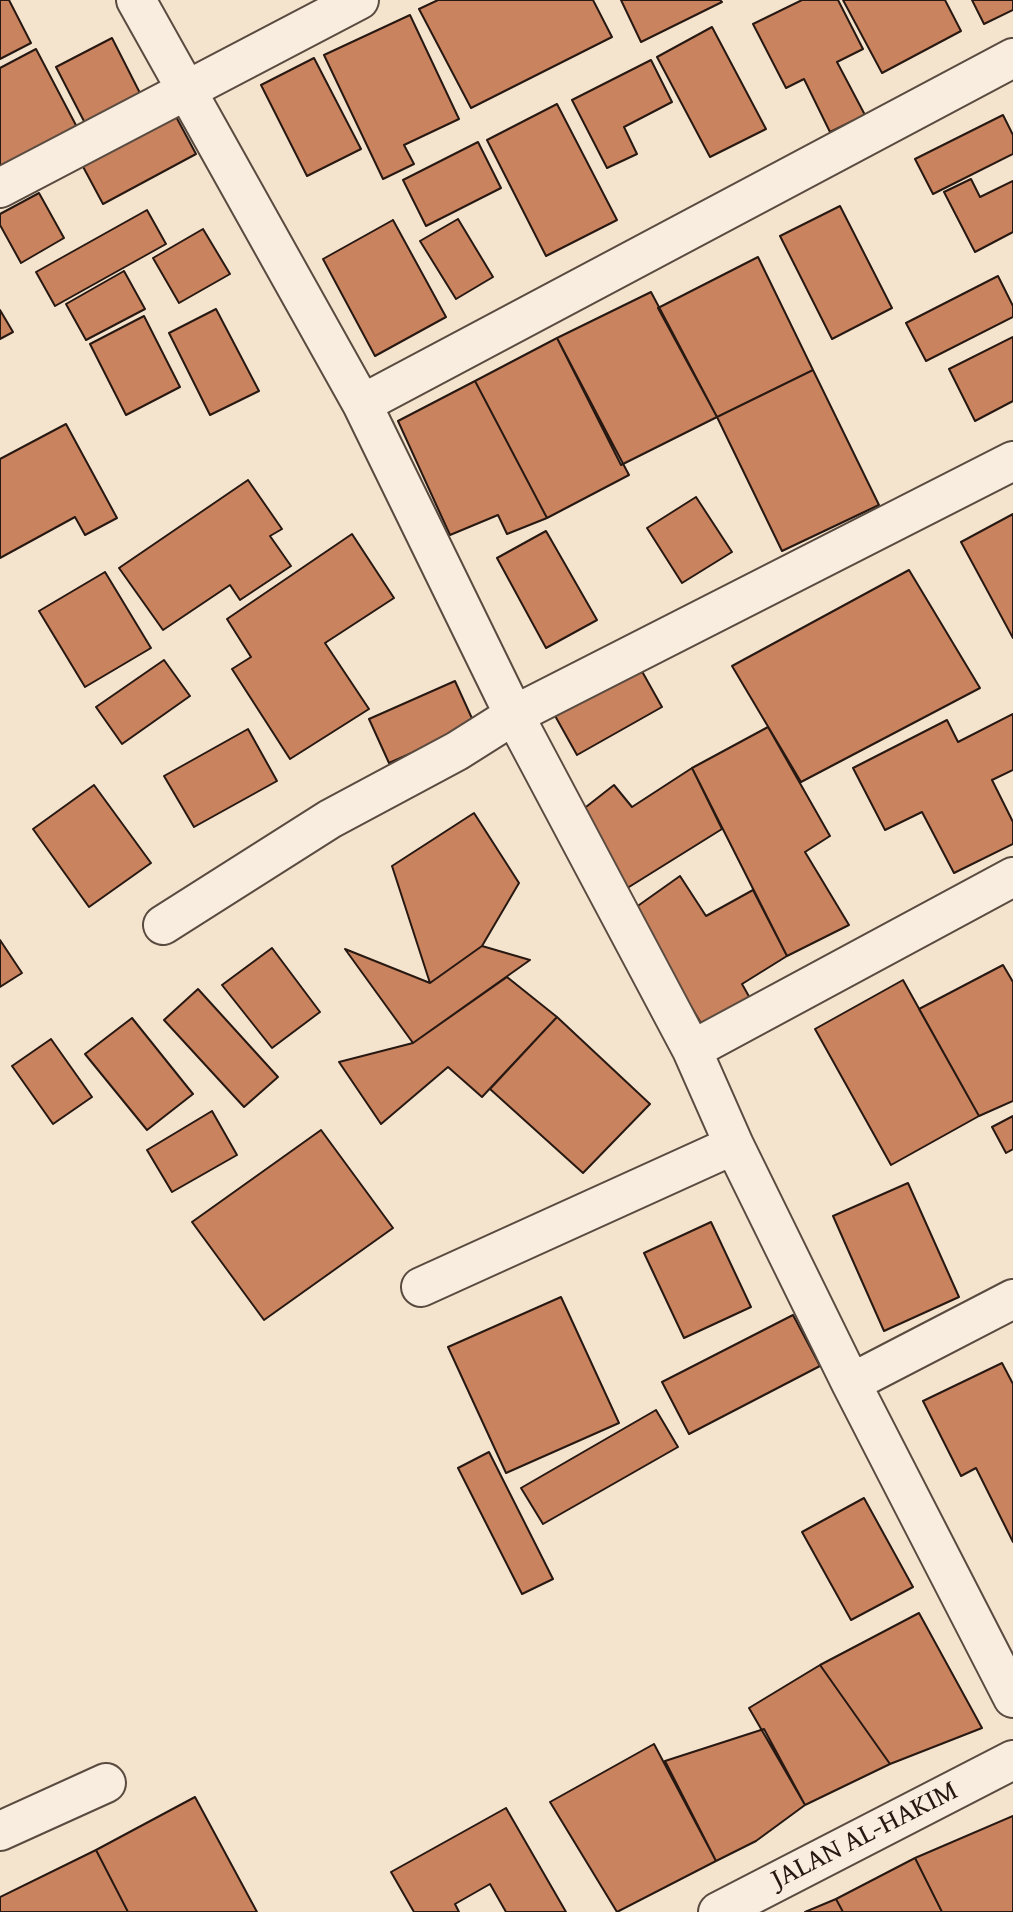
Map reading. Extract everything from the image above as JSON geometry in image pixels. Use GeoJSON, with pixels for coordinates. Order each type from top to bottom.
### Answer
{"type":"FeatureCollection","features":[{"type":"Feature","properties":{"kind":"street"},"geometry":{"type":"LineString","coordinates":[[136,0],[362,404],[514,715],[692,1050],[734,1145],[851,1383],[1013,1698]]}},
{"type":"Feature","properties":{"kind":"street"},"geometry":{"type":"LineString","coordinates":[[0,188],[359,0]]}},
{"type":"Feature","properties":{"kind":"street"},"geometry":{"type":"LineString","coordinates":[[362,404],[1013,58]]}},
{"type":"Feature","properties":{"kind":"street"},"geometry":{"type":"LineString","coordinates":[[163,925],[330,818],[457,751],[514,715],[1013,461]]}},
{"type":"Feature","properties":{"kind":"street"},"geometry":{"type":"LineString","coordinates":[[692,1050],[1013,877]]}},
{"type":"Feature","properties":{"kind":"street"},"geometry":{"type":"LineString","coordinates":[[421,1287],[734,1145]]}},
{"type":"Feature","properties":{"kind":"street"},"geometry":{"type":"LineString","coordinates":[[851,1383],[1013,1299]]}},
{"type":"Feature","properties":{"kind":"street","name":"JALAN AL-HAKIM"},"geometry":{"type":"LineString","coordinates":[[718,1912],[1013,1760]]}},
{"type":"Feature","properties":{"kind":"street"},"geometry":{"type":"LineString","coordinates":[[0,1831],[106,1783]]}},
{"type":"Feature","properties":{"kind":"building"},"geometry":{"type":"Polygon","coordinates":[[[0,0],[9,0],[31,43],[0,59],[0,0]]]}},
{"type":"Feature","properties":{"kind":"building"},"geometry":{"type":"Polygon","coordinates":[[[438,0],[593,0],[612,37],[471,108],[419,9],[438,0]]]}},
{"type":"Feature","properties":{"kind":"building"},"geometry":{"type":"Polygon","coordinates":[[[621,0],[720,0],[722,2],[641,42],[621,0]]]}},
{"type":"Feature","properties":{"kind":"building"},"geometry":{"type":"Polygon","coordinates":[[[802,0],[838,0],[863,49],[837,62],[865,115],[830,132],[804,79],[786,88],[753,24],[802,0]]]}},
{"type":"Feature","properties":{"kind":"building"},"geometry":{"type":"Polygon","coordinates":[[[843,0],[945,0],[961,31],[882,73],[843,0]]]}},
{"type":"Feature","properties":{"kind":"building"},"geometry":{"type":"Polygon","coordinates":[[[972,0],[1013,0],[1013,10],[984,24],[972,0]]]}},
{"type":"Feature","properties":{"kind":"building"},"geometry":{"type":"Polygon","coordinates":[[[410,15],[459,119],[404,145],[414,164],[383,179],[324,55],[410,15]]]}},
{"type":"Feature","properties":{"kind":"building"},"geometry":{"type":"Polygon","coordinates":[[[712,27],[766,129],[710,157],[657,57],[712,27]]]}},
{"type":"Feature","properties":{"kind":"building"},"geometry":{"type":"Polygon","coordinates":[[[112,38],[143,99],[87,127],[56,67],[112,38]]]}},
{"type":"Feature","properties":{"kind":"building"},"geometry":{"type":"Polygon","coordinates":[[[36,49],[79,131],[0,173],[0,68],[36,49]]]}},
{"type":"Feature","properties":{"kind":"building"},"geometry":{"type":"Polygon","coordinates":[[[314,58],[361,149],[307,176],[261,85],[314,58]]]}},
{"type":"Feature","properties":{"kind":"building"},"geometry":{"type":"Polygon","coordinates":[[[651,60],[672,102],[624,127],[637,154],[607,168],[572,100],[651,60]]]}},
{"type":"Feature","properties":{"kind":"building"},"geometry":{"type":"Polygon","coordinates":[[[557,104],[617,220],[546,256],[487,140],[557,104]]]}},
{"type":"Feature","properties":{"kind":"building"},"geometry":{"type":"Polygon","coordinates":[[[173,111],[196,154],[103,204],[80,161],[173,111]]]}},
{"type":"Feature","properties":{"kind":"building"},"geometry":{"type":"Polygon","coordinates":[[[1003,115],[1013,135],[1013,154],[933,194],[915,159],[1003,115]]]}},
{"type":"Feature","properties":{"kind":"building"},"geometry":{"type":"Polygon","coordinates":[[[478,142],[501,188],[426,226],[403,180],[478,142]]]}},
{"type":"Feature","properties":{"kind":"building"},"geometry":{"type":"Polygon","coordinates":[[[971,179],[980,197],[1013,181],[1013,232],[975,252],[944,192],[971,179]]]}},
{"type":"Feature","properties":{"kind":"building"},"geometry":{"type":"Polygon","coordinates":[[[39,193],[64,238],[21,263],[0,225],[0,214],[39,193]]]}},
{"type":"Feature","properties":{"kind":"building"},"geometry":{"type":"Polygon","coordinates":[[[840,206],[892,308],[832,339],[780,236],[840,206]]]}},
{"type":"Feature","properties":{"kind":"building"},"geometry":{"type":"Polygon","coordinates":[[[147,210],[166,244],[55,306],[36,272],[147,210]]]}},
{"type":"Feature","properties":{"kind":"building"},"geometry":{"type":"Polygon","coordinates":[[[458,219],[493,277],[456,299],[420,241],[458,219]]]}},
{"type":"Feature","properties":{"kind":"building"},"geometry":{"type":"Polygon","coordinates":[[[393,220],[446,317],[375,356],[323,259],[393,220]]]}},
{"type":"Feature","properties":{"kind":"building"},"geometry":{"type":"Polygon","coordinates":[[[203,229],[230,274],[179,303],[153,258],[203,229]]]}},
{"type":"Feature","properties":{"kind":"building"},"geometry":{"type":"Polygon","coordinates":[[[758,257],[813,370],[717,417],[658,308],[758,257]]]}},
{"type":"Feature","properties":{"kind":"building"},"geometry":{"type":"Polygon","coordinates":[[[124,271],[145,309],[86,340],[66,304],[124,271]]]}},
{"type":"Feature","properties":{"kind":"building"},"geometry":{"type":"Polygon","coordinates":[[[998,276],[1013,306],[1013,317],[926,361],[906,323],[998,276]]]}},
{"type":"Feature","properties":{"kind":"building"},"geometry":{"type":"Polygon","coordinates":[[[651,292],[717,417],[621,465],[557,338],[651,292]]]}},
{"type":"Feature","properties":{"kind":"building"},"geometry":{"type":"Polygon","coordinates":[[[216,309],[259,391],[210,415],[169,333],[216,309]]]}},
{"type":"Feature","properties":{"kind":"building"},"geometry":{"type":"Polygon","coordinates":[[[0,310],[13,332],[0,339],[0,310]]]}},
{"type":"Feature","properties":{"kind":"building"},"geometry":{"type":"Polygon","coordinates":[[[144,316],[180,387],[126,415],[90,344],[144,316]]]}},
{"type":"Feature","properties":{"kind":"building"},"geometry":{"type":"Polygon","coordinates":[[[1013,337],[1013,401],[975,421],[949,369],[1013,337]]]}},
{"type":"Feature","properties":{"kind":"building"},"geometry":{"type":"Polygon","coordinates":[[[557,338],[629,475],[547,518],[475,381],[557,338]]]}},
{"type":"Feature","properties":{"kind":"building"},"geometry":{"type":"Polygon","coordinates":[[[813,370],[879,505],[782,551],[717,417],[813,370]]]}},
{"type":"Feature","properties":{"kind":"building"},"geometry":{"type":"Polygon","coordinates":[[[475,381],[547,518],[507,534],[498,515],[450,535],[398,421],[475,381]]]}},
{"type":"Feature","properties":{"kind":"building"},"geometry":{"type":"Polygon","coordinates":[[[66,424],[117,518],[85,535],[75,517],[0,558],[0,459],[66,424]]]}},
{"type":"Feature","properties":{"kind":"building"},"geometry":{"type":"Polygon","coordinates":[[[248,480],[282,529],[270,536],[291,566],[240,600],[230,585],[163,630],[119,568],[248,480]]]}},
{"type":"Feature","properties":{"kind":"building"},"geometry":{"type":"Polygon","coordinates":[[[696,497],[732,552],[682,583],[647,528],[696,497]]]}},
{"type":"Feature","properties":{"kind":"building"},"geometry":{"type":"Polygon","coordinates":[[[1013,514],[1013,638],[961,542],[1013,514]]]}},
{"type":"Feature","properties":{"kind":"building"},"geometry":{"type":"Polygon","coordinates":[[[546,531],[597,620],[546,648],[497,558],[546,531]]]}},
{"type":"Feature","properties":{"kind":"building"},"geometry":{"type":"Polygon","coordinates":[[[352,534],[394,598],[325,643],[369,709],[290,759],[232,669],[251,657],[227,619],[352,534]]]}},
{"type":"Feature","properties":{"kind":"building"},"geometry":{"type":"Polygon","coordinates":[[[909,570],[980,688],[801,782],[732,666],[909,570]]]}},
{"type":"Feature","properties":{"kind":"building"},"geometry":{"type":"Polygon","coordinates":[[[105,572],[151,648],[85,687],[39,611],[105,572]]]}},
{"type":"Feature","properties":{"kind":"building"},"geometry":{"type":"Polygon","coordinates":[[[164,660],[190,696],[122,744],[96,707],[164,660]]]}},
{"type":"Feature","properties":{"kind":"building"},"geometry":{"type":"Polygon","coordinates":[[[639,666],[662,707],[577,755],[554,714],[639,666]]]}},
{"type":"Feature","properties":{"kind":"building"},"geometry":{"type":"Polygon","coordinates":[[[455,681],[475,725],[389,763],[369,719],[455,681]]]}},
{"type":"Feature","properties":{"kind":"building"},"geometry":{"type":"Polygon","coordinates":[[[1013,714],[1013,770],[992,780],[1013,822],[1013,844],[954,873],[922,812],[885,830],[853,768],[947,720],[958,742],[1013,714]]]}},
{"type":"Feature","properties":{"kind":"building"},"geometry":{"type":"Polygon","coordinates":[[[768,727],[830,836],[805,852],[849,925],[787,956],[692,768],[768,727]]]}},
{"type":"Feature","properties":{"kind":"building"},"geometry":{"type":"Polygon","coordinates":[[[248,729],[277,781],[194,827],[164,776],[248,729]]]}},
{"type":"Feature","properties":{"kind":"building"},"geometry":{"type":"Polygon","coordinates":[[[692,768],[722,829],[621,892],[577,814],[614,785],[632,807],[692,768]]]}},
{"type":"Feature","properties":{"kind":"building"},"geometry":{"type":"Polygon","coordinates":[[[94,785],[151,863],[89,907],[33,829],[94,785]]]}},
{"type":"Feature","properties":{"kind":"building"},"geometry":{"type":"Polygon","coordinates":[[[474,813],[519,883],[482,946],[430,983],[392,866],[474,813]]]}},
{"type":"Feature","properties":{"kind":"building"},"geometry":{"type":"Polygon","coordinates":[[[680,876],[706,916],[753,890],[787,956],[742,984],[751,1000],[701,1023],[632,910],[680,876]]]}},
{"type":"Feature","properties":{"kind":"building"},"geometry":{"type":"Polygon","coordinates":[[[0,940],[22,973],[0,987],[0,940]]]}},
{"type":"Feature","properties":{"kind":"building"},"geometry":{"type":"Polygon","coordinates":[[[482,946],[530,960],[413,1043],[345,949],[430,983],[482,946]]]}},
{"type":"Feature","properties":{"kind":"building"},"geometry":{"type":"Polygon","coordinates":[[[272,948],[320,1012],[272,1048],[222,985],[272,948]]]}},
{"type":"Feature","properties":{"kind":"building"},"geometry":{"type":"Polygon","coordinates":[[[1003,965],[1013,982],[1013,1101],[979,1116],[919,1009],[1003,965]]]}},
{"type":"Feature","properties":{"kind":"building"},"geometry":{"type":"Polygon","coordinates":[[[507,977],[557,1017],[482,1097],[448,1067],[381,1124],[339,1062],[413,1043],[507,977]]]}},
{"type":"Feature","properties":{"kind":"building"},"geometry":{"type":"Polygon","coordinates":[[[903,980],[979,1116],[891,1165],[815,1029],[903,980]]]}},
{"type":"Feature","properties":{"kind":"building"},"geometry":{"type":"Polygon","coordinates":[[[198,989],[278,1077],[244,1107],[164,1020],[198,989]]]}},
{"type":"Feature","properties":{"kind":"building"},"geometry":{"type":"Polygon","coordinates":[[[557,1017],[650,1104],[583,1173],[490,1089],[557,1017]]]}},
{"type":"Feature","properties":{"kind":"building"},"geometry":{"type":"Polygon","coordinates":[[[132,1018],[193,1094],[147,1130],[85,1054],[132,1018]]]}},
{"type":"Feature","properties":{"kind":"building"},"geometry":{"type":"Polygon","coordinates":[[[51,1039],[92,1097],[53,1124],[12,1066],[51,1039]]]}},
{"type":"Feature","properties":{"kind":"building"},"geometry":{"type":"Polygon","coordinates":[[[212,1111],[237,1155],[172,1192],[147,1150],[212,1111]]]}},
{"type":"Feature","properties":{"kind":"building"},"geometry":{"type":"Polygon","coordinates":[[[1013,1116],[1013,1149],[1006,1153],[992,1127],[1013,1116]]]}},
{"type":"Feature","properties":{"kind":"building"},"geometry":{"type":"Polygon","coordinates":[[[321,1130],[393,1228],[264,1320],[192,1222],[321,1130]]]}},
{"type":"Feature","properties":{"kind":"building"},"geometry":{"type":"Polygon","coordinates":[[[908,1183],[959,1297],[884,1331],[833,1216],[908,1183]]]}},
{"type":"Feature","properties":{"kind":"building"},"geometry":{"type":"Polygon","coordinates":[[[711,1222],[751,1307],[684,1338],[644,1253],[711,1222]]]}},
{"type":"Feature","properties":{"kind":"building"},"geometry":{"type":"Polygon","coordinates":[[[561,1297],[619,1423],[506,1473],[448,1347],[561,1297]]]}},
{"type":"Feature","properties":{"kind":"building"},"geometry":{"type":"Polygon","coordinates":[[[793,1315],[820,1366],[689,1434],[662,1382],[793,1315]]]}},
{"type":"Feature","properties":{"kind":"building"},"geometry":{"type":"Polygon","coordinates":[[[1002,1363],[1013,1384],[1013,1542],[976,1468],[961,1476],[923,1401],[1002,1363]]]}},
{"type":"Feature","properties":{"kind":"building"},"geometry":{"type":"Polygon","coordinates":[[[656,1410],[678,1447],[543,1524],[521,1488],[656,1410]]]}},
{"type":"Feature","properties":{"kind":"building"},"geometry":{"type":"Polygon","coordinates":[[[489,1452],[553,1579],[522,1594],[458,1468],[489,1452]]]}},
{"type":"Feature","properties":{"kind":"building"},"geometry":{"type":"Polygon","coordinates":[[[864,1498],[913,1587],[851,1620],[802,1532],[864,1498]]]}},
{"type":"Feature","properties":{"kind":"building"},"geometry":{"type":"Polygon","coordinates":[[[919,1613],[982,1728],[890,1764],[820,1665],[919,1613]]]}},
{"type":"Feature","properties":{"kind":"building"},"geometry":{"type":"Polygon","coordinates":[[[820,1665],[890,1764],[805,1805],[749,1708],[820,1665]]]}},
{"type":"Feature","properties":{"kind":"building"},"geometry":{"type":"Polygon","coordinates":[[[764,1729],[805,1805],[756,1841],[716,1861],[665,1761],[764,1729]]]}},
{"type":"Feature","properties":{"kind":"building"},"geometry":{"type":"Polygon","coordinates":[[[654,1744],[716,1861],[617,1912],[550,1802],[654,1744]]]}},
{"type":"Feature","properties":{"kind":"building"},"geometry":{"type":"Polygon","coordinates":[[[195,1797],[257,1912],[128,1912],[96,1850],[195,1797]]]}},
{"type":"Feature","properties":{"kind":"building"},"geometry":{"type":"Polygon","coordinates":[[[506,1808],[566,1912],[506,1912],[490,1884],[455,1904],[459,1912],[414,1912],[391,1872],[506,1808]]]}},
{"type":"Feature","properties":{"kind":"building"},"geometry":{"type":"Polygon","coordinates":[[[1013,1816],[1013,1912],[942,1912],[915,1858],[1013,1816]]]}},
{"type":"Feature","properties":{"kind":"building"},"geometry":{"type":"Polygon","coordinates":[[[96,1850],[128,1912],[0,1912],[0,1897],[96,1850]]]}},
{"type":"Feature","properties":{"kind":"building"},"geometry":{"type":"Polygon","coordinates":[[[915,1858],[942,1912],[843,1912],[836,1899],[915,1858]]]}},
{"type":"Feature","properties":{"kind":"building"},"geometry":{"type":"Polygon","coordinates":[[[836,1899],[843,1912],[805,1912],[836,1899]]]}}]}
